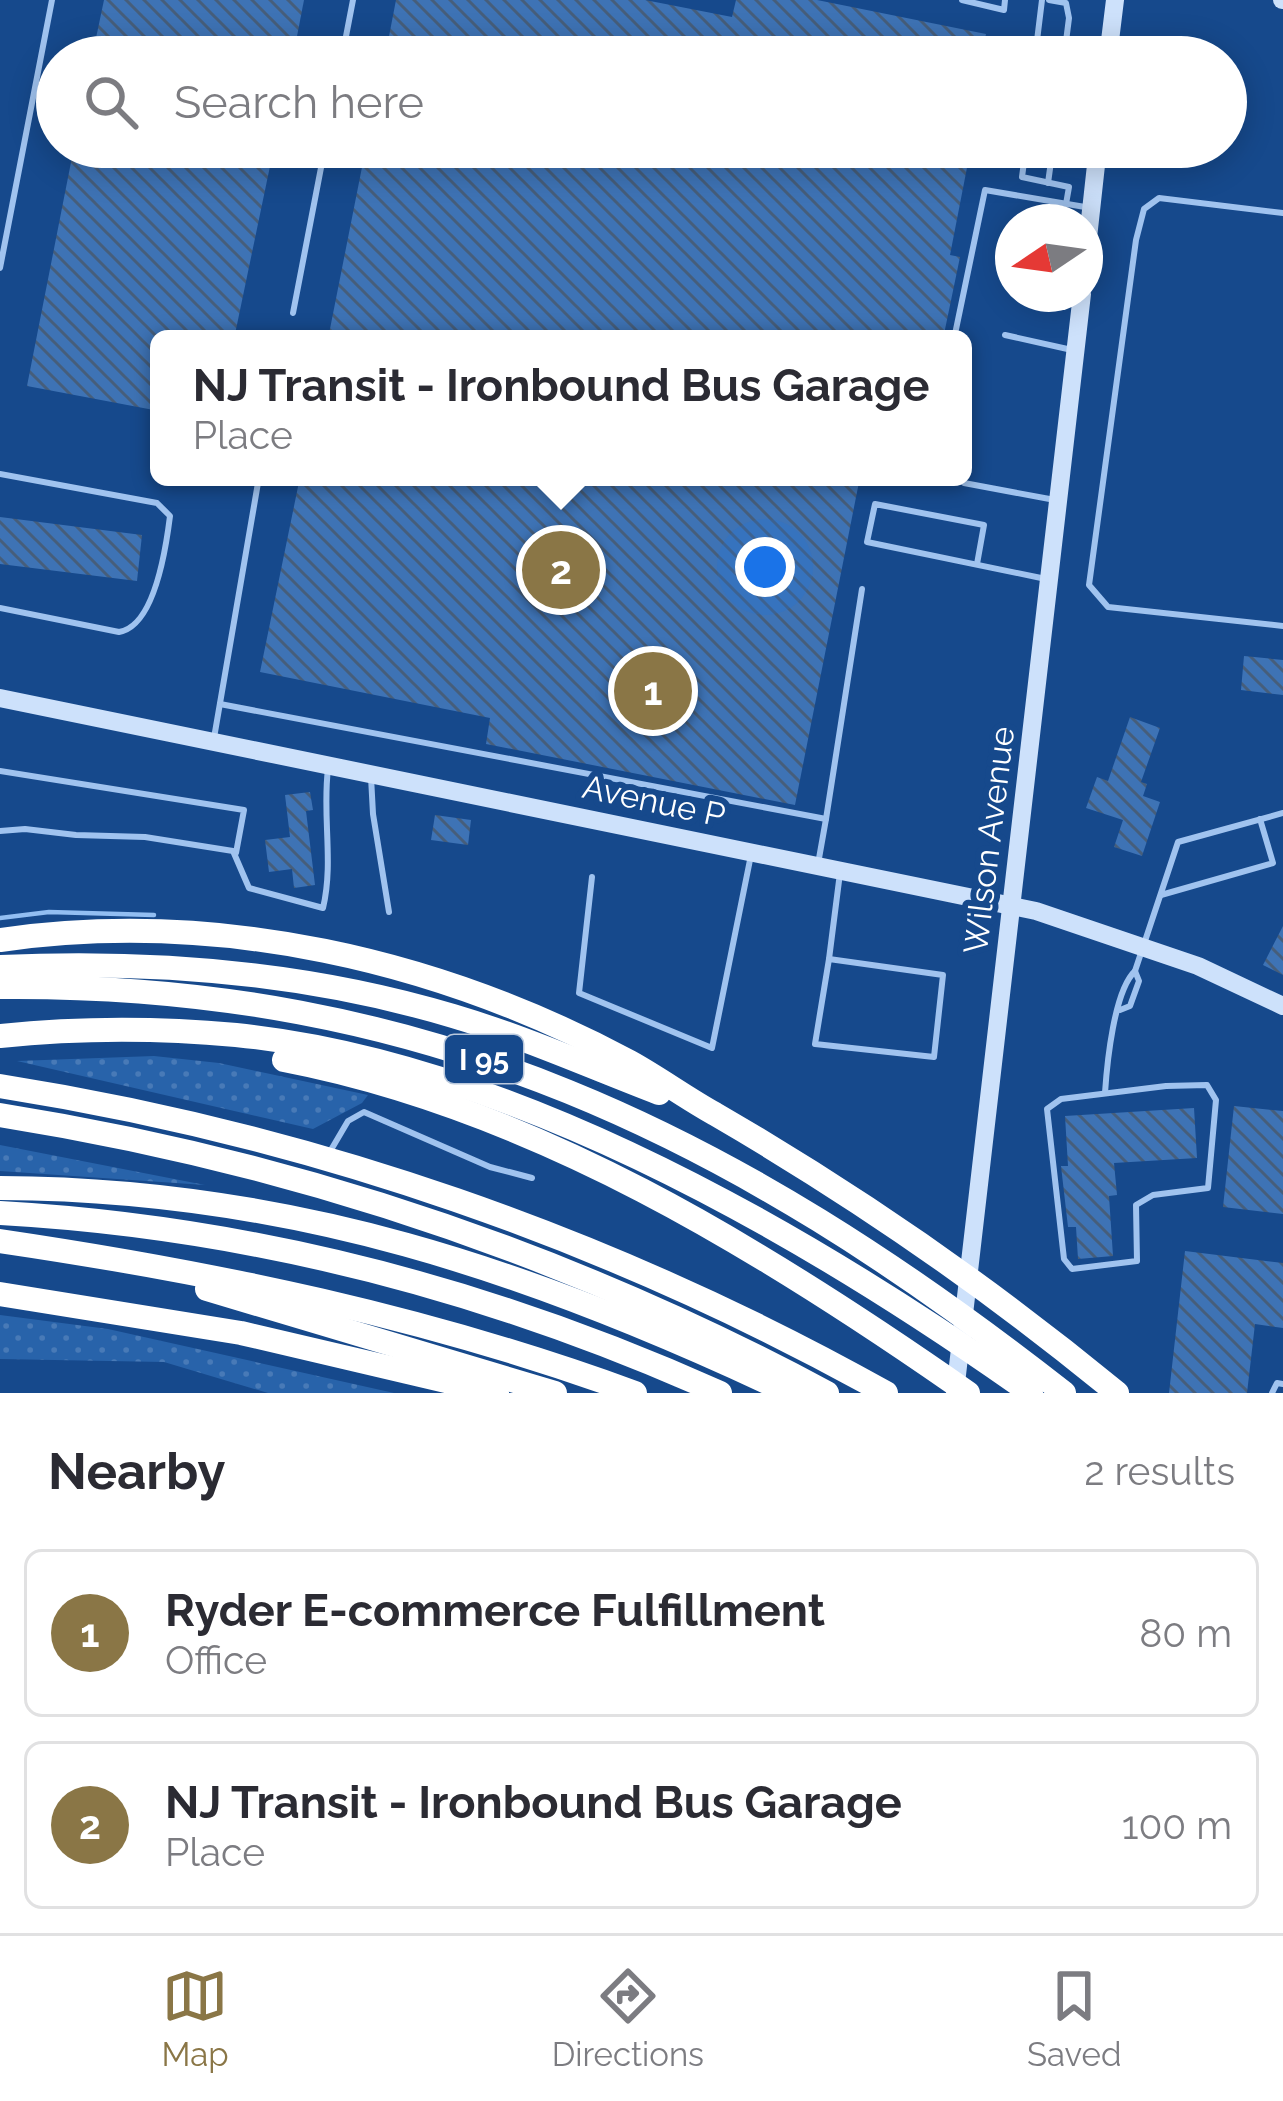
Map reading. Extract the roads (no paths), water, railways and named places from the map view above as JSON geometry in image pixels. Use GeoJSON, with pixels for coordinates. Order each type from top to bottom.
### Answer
{"type":"FeatureCollection","features":[{"type":"Feature","properties":{"kind":"highway"},"geometry":{"type":"LineString","coordinates":[[0,940],[108,932],[218,934],[327,950],[435,977],[568,1031],[634,1064],[823,1179],[1001,1302],[1117,1393]]}},
{"type":"Feature","properties":{"kind":"highway"},"geometry":{"type":"LineString","coordinates":[[0,967],[172,968],[338,988],[486,1027],[712,1113]]}},
{"type":"Feature","properties":{"kind":"highway","name":"I 95"},"geometry":{"type":"LineString","coordinates":[[0,987],[118,990],[247,1003],[358,1023],[466,1053],[570,1091],[700,1150],[783,1197],[919,1285],[1064,1393]]}},
{"type":"Feature","properties":{"kind":"highway","name":"I 95"},"geometry":{"type":"LineString","coordinates":[[0,1036],[86,1030],[235,1035],[411,1071],[498,1100],[582,1134],[725,1203],[915,1316],[1021,1386]]}},
{"type":"Feature","properties":{"kind":"highway","name":"I 95"},"geometry":{"type":"LineString","coordinates":[[152,1033],[345,1073],[493,1122],[706,1227],[968,1393]]}},
{"type":"Feature","properties":{"kind":"highway"},"geometry":{"type":"LineString","coordinates":[[0,1086],[165,1117],[326,1158],[445,1195],[601,1254],[764,1328],[886,1393]]}},
{"type":"Feature","properties":{"kind":"highway"},"geometry":{"type":"LineString","coordinates":[[0,1115],[203,1155],[418,1216],[624,1295],[826,1393]]}},
{"type":"Feature","properties":{"kind":"highway"},"geometry":{"type":"LineString","coordinates":[[0,1188],[189,1198],[360,1231],[564,1295],[790,1393]]}},
{"type":"Feature","properties":{"kind":"highway"},"geometry":{"type":"LineString","coordinates":[[0,1213],[189,1232],[372,1270],[541,1320],[719,1393]]}},
{"type":"Feature","properties":{"kind":"highway"},"geometry":{"type":"LineString","coordinates":[[0,1243],[234,1296],[555,1393]]}},
{"type":"Feature","properties":{"kind":"highway"},"geometry":{"type":"LineString","coordinates":[[68,1257],[188,1270],[342,1303],[495,1345],[634,1393]]}},
{"type":"Feature","properties":{"kind":"highway"},"geometry":{"type":"LineString","coordinates":[[0,1294],[241,1333],[496,1393]]}},
{"type":"Feature","properties":{"kind":"street"},"geometry":{"type":"LineString","coordinates":[[1111,36],[1115,0]]}},
{"type":"Feature","properties":{"kind":"street"},"geometry":{"type":"LineString","coordinates":[[1091,204],[1096,168]]}},
{"type":"Feature","properties":{"kind":"street","name":"Wilson Avenue"},"geometry":{"type":"LineString","coordinates":[[955,1393],[1080,312]]}},
{"type":"Feature","properties":{"kind":"street","name":"Avenue P"},"geometry":{"type":"LineString","coordinates":[[0,698],[1012,905],[1198,966],[1283,1006]]}},
{"type":"Feature","properties":{"kind":"lane"},"geometry":{"type":"LineString","coordinates":[[45,36],[52,0]]}},
{"type":"Feature","properties":{"kind":"lane"},"geometry":{"type":"LineString","coordinates":[[346,36],[353,0]]}},
{"type":"Feature","properties":{"kind":"lane"},"geometry":{"type":"LineString","coordinates":[[962,0],[1004,10],[1005,0]]}},
{"type":"Feature","properties":{"kind":"lane"},"geometry":{"type":"LineString","coordinates":[[1039,36],[1045,0],[1066,3],[1067,36]]}},
{"type":"Feature","properties":{"kind":"lane"},"geometry":{"type":"LineString","coordinates":[[0,268],[36,82]]}},
{"type":"Feature","properties":{"kind":"lane"},"geometry":{"type":"LineString","coordinates":[[293,313],[321,168]]}},
{"type":"Feature","properties":{"kind":"lane"},"geometry":{"type":"LineString","coordinates":[[956,330],[985,190],[1066,204],[1069,187],[1022,177],[1023,168]]}},
{"type":"Feature","properties":{"kind":"lane"},"geometry":{"type":"LineString","coordinates":[[1048,183],[1050,168]]}},
{"type":"Feature","properties":{"kind":"lane"},"geometry":{"type":"LineString","coordinates":[[1283,213],[1159,198],[1144,209],[1089,585],[1108,607],[1283,626]]}},
{"type":"Feature","properties":{"kind":"lane"},"geometry":{"type":"LineString","coordinates":[[1005,335],[1076,351]]}},
{"type":"Feature","properties":{"kind":"lane"},"geometry":{"type":"LineString","coordinates":[[0,474],[157,503],[170,516],[153,594],[133,629],[119,632],[0,608]]}},
{"type":"Feature","properties":{"kind":"lane"},"geometry":{"type":"LineString","coordinates":[[972,485],[1059,501]]}},
{"type":"Feature","properties":{"kind":"lane"},"geometry":{"type":"LineString","coordinates":[[214,742],[257,486]]}},
{"type":"Feature","properties":{"kind":"lane"},"geometry":{"type":"LineString","coordinates":[[977,565],[984,525],[875,504],[867,542],[977,565],[1050,579]]}},
{"type":"Feature","properties":{"kind":"lane"},"geometry":{"type":"LineString","coordinates":[[817,865],[862,589]]}},
{"type":"Feature","properties":{"kind":"lane"},"geometry":{"type":"LineString","coordinates":[[220,704],[826,819]]}},
{"type":"Feature","properties":{"kind":"lane"},"geometry":{"type":"LineString","coordinates":[[0,831],[145,837],[233,851],[249,888],[323,908],[330,879],[324,797],[328,765]]}},
{"type":"Feature","properties":{"kind":"lane"},"geometry":{"type":"LineString","coordinates":[[0,771],[244,810],[236,857]]}},
{"type":"Feature","properties":{"kind":"lane"},"geometry":{"type":"LineString","coordinates":[[371,774],[389,912]]}},
{"type":"Feature","properties":{"kind":"lane"},"geometry":{"type":"LineString","coordinates":[[1106,1093],[1108,1048],[1120,1010],[1130,1006],[1135,994],[1139,981],[1135,971],[1178,842],[1283,813]]}},
{"type":"Feature","properties":{"kind":"lane"},"geometry":{"type":"LineString","coordinates":[[1260,819],[1273,862]]}},
{"type":"Feature","properties":{"kind":"lane"},"geometry":{"type":"LineString","coordinates":[[592,877],[579,993],[712,1048],[752,851]]}},
{"type":"Feature","properties":{"kind":"lane"},"geometry":{"type":"LineString","coordinates":[[1160,895],[1283,862]]}},
{"type":"Feature","properties":{"kind":"lane"},"geometry":{"type":"LineString","coordinates":[[829,959],[943,975],[934,1057],[815,1044],[840,870]]}},
{"type":"Feature","properties":{"kind":"lane"},"geometry":{"type":"LineString","coordinates":[[1207,1085],[1216,1100],[1208,1188],[1153,1195],[1136,1205],[1137,1262],[1072,1269],[1064,1259],[1047,1108],[1061,1099],[1106,1093],[1207,1085]]}},
{"type":"Feature","properties":{"kind":"lane"},"geometry":{"type":"LineString","coordinates":[[326,1158],[348,1121],[364,1112],[490,1167],[532,1178]]}},
{"type":"Feature","properties":{"kind":"lane"},"geometry":{"type":"LineString","coordinates":[[1272,1393],[1277,1383],[1283,1384]]}},
{"type":"Feature","properties":{"kind":"waterway"},"geometry":{"type":"LineString","coordinates":[[0,918],[49,912],[154,915]]}},
{"type":"Feature","properties":{"kind":"place","name":"NJ Transit - Ironbound Bus Garage"},"geometry":{"type":"Point","coordinates":[561,570]}},
{"type":"Feature","properties":{"kind":"place","name":"Ryder E-commerce Fulfillment"},"geometry":{"type":"Point","coordinates":[653,691]}}]}
